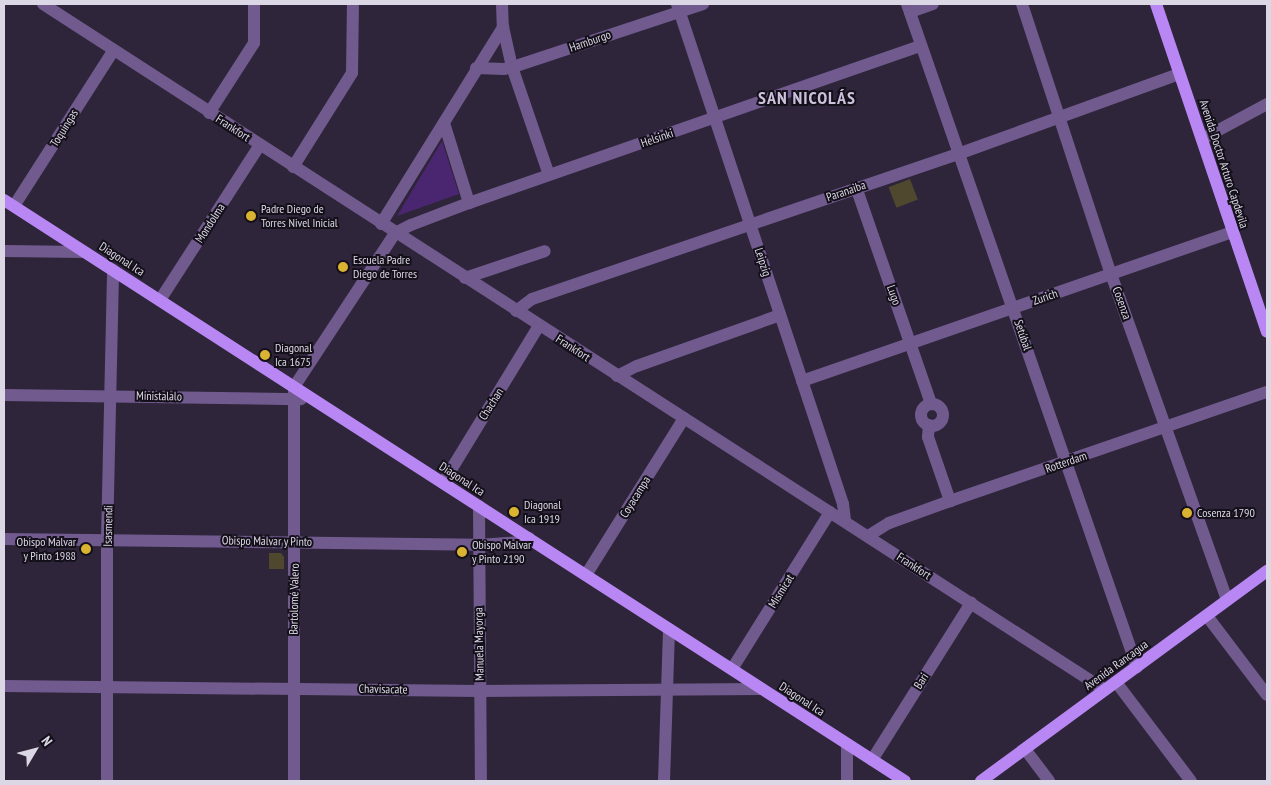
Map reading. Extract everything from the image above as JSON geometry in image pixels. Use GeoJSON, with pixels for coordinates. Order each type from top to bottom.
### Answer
{"type":"FeatureCollection","features":[{"type":"Feature","properties":{"kind":"main road","name":"Avenida Doctor Arturo Capdevila"},"geometry":{"type":"LineString","coordinates":[[1156,4],[1232,232],[1266,326]]}},
{"type":"Feature","properties":{"kind":"main road","name":"Diagonal Ica"},"geometry":{"type":"LineString","coordinates":[[9,203],[160,300],[294,393],[313,400],[905,781]]}},
{"type":"Feature","properties":{"kind":"main road","name":"Avenida Rancagua"},"geometry":{"type":"LineString","coordinates":[[981,781],[1267,571]]}},
{"type":"Feature","properties":{"kind":"street"},"geometry":{"type":"LineString","coordinates":[[210,113],[254,43],[254,4]]}},
{"type":"Feature","properties":{"kind":"street"},"geometry":{"type":"LineString","coordinates":[[293,167],[352,74],[353,4]]}},
{"type":"Feature","properties":{"kind":"street"},"geometry":{"type":"LineString","coordinates":[[502,4],[503,27],[512,67],[549,175]]}},
{"type":"Feature","properties":{"kind":"street","name":"Hamburgo"},"geometry":{"type":"LineString","coordinates":[[476,68],[512,67],[679,8],[703,4]]}},
{"type":"Feature","properties":{"kind":"street"},"geometry":{"type":"LineString","coordinates":[[909,8],[933,4]]}},
{"type":"Feature","properties":{"kind":"street","name":"Cosenza"},"geometry":{"type":"LineString","coordinates":[[1022,4],[1111,274],[1168,427],[1227,600]]}},
{"type":"Feature","properties":{"kind":"street","name":"Frankfort"},"geometry":{"type":"LineString","coordinates":[[52,6],[113,51],[539,326],[846,521],[971,603],[1110,686]]}},
{"type":"Feature","properties":{"kind":"street","name":"Leipzig"},"geometry":{"type":"LineString","coordinates":[[679,8],[843,504],[846,521]]}},
{"type":"Feature","properties":{"kind":"street","name":"Setúbal"},"geometry":{"type":"LineString","coordinates":[[909,8],[1137,667]]}},
{"type":"Feature","properties":{"kind":"street"},"geometry":{"type":"LineString","coordinates":[[381,224],[503,27]]}},
{"type":"Feature","properties":{"kind":"street","name":"Helsinki"},"geometry":{"type":"LineString","coordinates":[[395,233],[469,203],[921,46]]}},
{"type":"Feature","properties":{"kind":"street","name":"Toquingas"},"geometry":{"type":"LineString","coordinates":[[9,203],[113,51]]}},
{"type":"Feature","properties":{"kind":"street","name":"Paranaiba"},"geometry":{"type":"LineString","coordinates":[[516,311],[532,299],[751,225],[856,187],[958,154],[1179,74]]}},
{"type":"Feature","properties":{"kind":"street"},"geometry":{"type":"LineString","coordinates":[[1202,139],[1267,104]]}},
{"type":"Feature","properties":{"kind":"street"},"geometry":{"type":"LineString","coordinates":[[444,123],[469,203]]}},
{"type":"Feature","properties":{"kind":"street","name":"Mondolma"},"geometry":{"type":"LineString","coordinates":[[160,300],[260,146]]}},
{"type":"Feature","properties":{"kind":"street","name":"Lugo"},"geometry":{"type":"LineString","coordinates":[[856,187],[931,404],[940,407],[943,414],[939,423],[929,425],[928,437],[950,501]]}},
{"type":"Feature","properties":{"kind":"street","name":"Zurich"},"geometry":{"type":"LineString","coordinates":[[802,381],[1232,232]]}},
{"type":"Feature","properties":{"kind":"street"},"geometry":{"type":"LineString","coordinates":[[294,393],[395,233]]}},
{"type":"Feature","properties":{"kind":"street"},"geometry":{"type":"LineString","coordinates":[[4,251],[84,252]]}},
{"type":"Feature","properties":{"kind":"street"},"geometry":{"type":"LineString","coordinates":[[465,278],[545,251]]}},
{"type":"Feature","properties":{"kind":"street","name":"Isasmendi"},"geometry":{"type":"LineString","coordinates":[[106,781],[107,539],[112,270]]}},
{"type":"Feature","properties":{"kind":"street"},"geometry":{"type":"LineString","coordinates":[[617,376],[637,366],[780,315]]}},
{"type":"Feature","properties":{"kind":"street","name":"Chachan"},"geometry":{"type":"LineString","coordinates":[[443,483],[539,326]]}},
{"type":"Feature","properties":{"kind":"street","name":"Rotterdam"},"geometry":{"type":"LineString","coordinates":[[868,536],[889,523],[1267,392]]}},
{"type":"Feature","properties":{"kind":"street","name":"Ministalalo"},"geometry":{"type":"LineString","coordinates":[[4,395],[110,396],[294,393]]}},
{"type":"Feature","properties":{"kind":"street","name":"Bartolomé Valero"},"geometry":{"type":"LineString","coordinates":[[294,393],[294,781]]}},
{"type":"Feature","properties":{"kind":"street","name":"Coyacampa"},"geometry":{"type":"LineString","coordinates":[[586,575],[684,418]]}},
{"type":"Feature","properties":{"kind":"street","name":"Manuela Mayorga"},"geometry":{"type":"LineString","coordinates":[[479,506],[481,781]]}},
{"type":"Feature","properties":{"kind":"street","name":"Mismicat"},"geometry":{"type":"LineString","coordinates":[[732,669],[830,512]]}},
{"type":"Feature","properties":{"kind":"street","name":"Obispo Malvar y Pinto"},"geometry":{"type":"LineString","coordinates":[[4,539],[478,544],[518,542],[529,538]]}},
{"type":"Feature","properties":{"kind":"street","name":"Bari"},"geometry":{"type":"LineString","coordinates":[[872,760],[971,603]]}},
{"type":"Feature","properties":{"kind":"street"},"geometry":{"type":"LineString","coordinates":[[1207,616],[1267,695]]}},
{"type":"Feature","properties":{"kind":"street"},"geometry":{"type":"LineString","coordinates":[[664,781],[669,629]]}},
{"type":"Feature","properties":{"kind":"street","name":"Chavisacate"},"geometry":{"type":"LineString","coordinates":[[4,686],[479,691],[762,689]]}},
{"type":"Feature","properties":{"kind":"street"},"geometry":{"type":"LineString","coordinates":[[1110,686],[1191,781]]}},
{"type":"Feature","properties":{"kind":"street"},"geometry":{"type":"LineString","coordinates":[[847,744],[847,781]]}},
{"type":"Feature","properties":{"kind":"street"},"geometry":{"type":"LineString","coordinates":[[1025,750],[1048,781]]}},
{"type":"Feature","properties":{"kind":"shaded area"},"geometry":{"type":"Polygon","coordinates":[[[442,141],[459,194],[397,216],[442,141]]]}},
{"type":"Feature","properties":{"kind":"building"},"geometry":{"type":"Polygon","coordinates":[[[910,179],[918,200],[896,208],[889,187],[910,179]]]}},
{"type":"Feature","properties":{"kind":"building"},"geometry":{"type":"Polygon","coordinates":[[[269,553],[281,553],[284,557],[284,569],[269,569],[269,553]]]}},
{"type":"Feature","properties":{"kind":"place","name":"Padre Diego de Torres Nivel Inicial"},"geometry":{"type":"Point","coordinates":[251,216]}},
{"type":"Feature","properties":{"kind":"place","name":"Escuela Padre Diego de Torres"},"geometry":{"type":"Point","coordinates":[343,267]}},
{"type":"Feature","properties":{"kind":"place","name":"Diagonal Ica 1675"},"geometry":{"type":"Point","coordinates":[265,355]}},
{"type":"Feature","properties":{"kind":"place","name":"Diagonal Ica 1919"},"geometry":{"type":"Point","coordinates":[514,512]}},
{"type":"Feature","properties":{"kind":"place","name":"Cosenza 1790"},"geometry":{"type":"Point","coordinates":[1187,513]}},
{"type":"Feature","properties":{"kind":"place","name":"Obispo Malvar y Pinto 1988"},"geometry":{"type":"Point","coordinates":[86,549]}},
{"type":"Feature","properties":{"kind":"place","name":"Obispo Malvar y Pinto 2190"},"geometry":{"type":"Point","coordinates":[462,552]}},
{"type":"Feature","properties":{"kind":"district","name":"SAN NICOLÁS"},"geometry":{"type":"Point","coordinates":[807,98]}}]}
